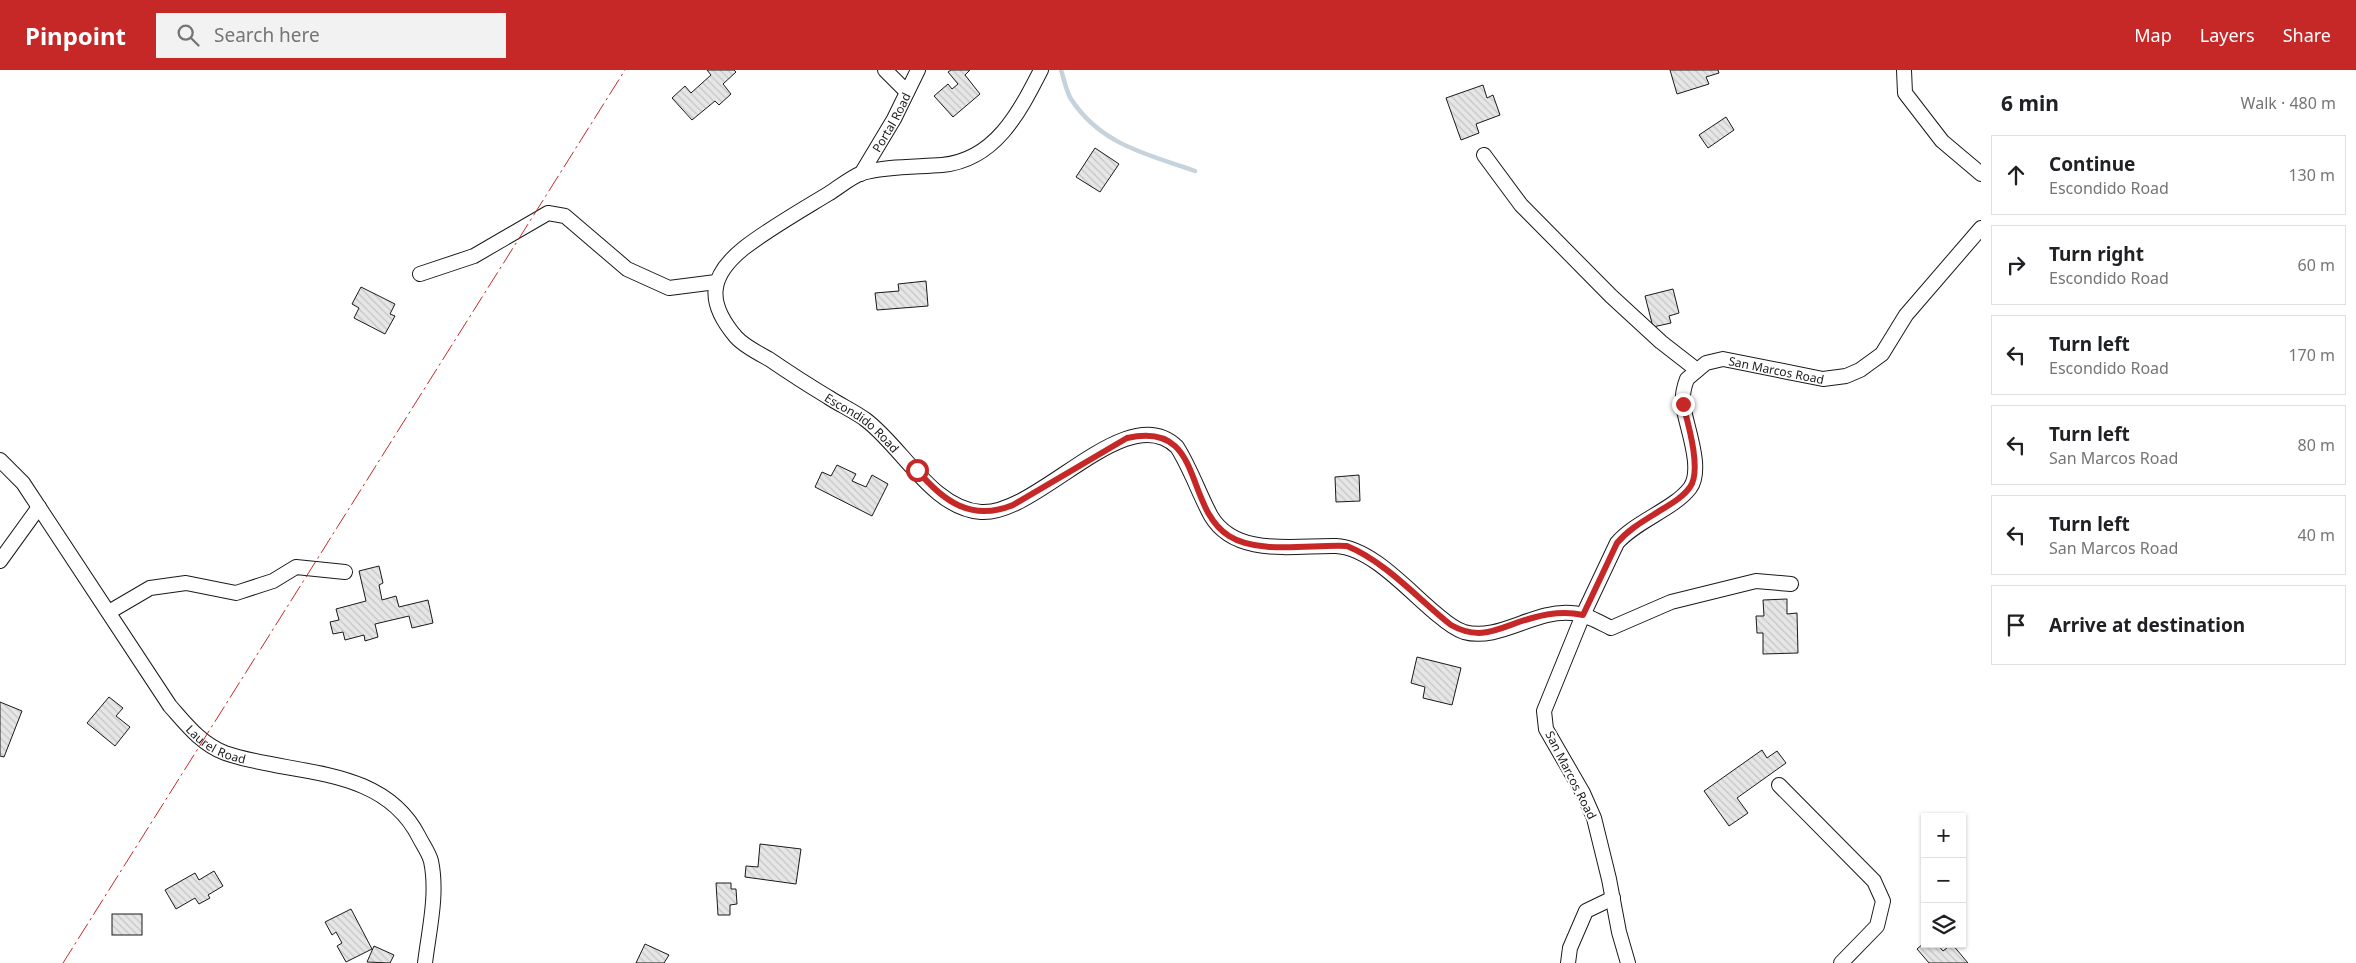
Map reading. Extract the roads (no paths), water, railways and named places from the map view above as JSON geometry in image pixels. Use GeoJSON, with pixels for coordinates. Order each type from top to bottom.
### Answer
{"type":"FeatureCollection","features":[{"type":"Feature","properties":{"kind":"street"},"geometry":{"type":"LineString","coordinates":[[885,70],[907,92]]}},
{"type":"Feature","properties":{"kind":"street","name":"Portal Road"},"geometry":{"type":"LineString","coordinates":[[861,174],[918,70]]}},
{"type":"Feature","properties":{"kind":"street"},"geometry":{"type":"LineString","coordinates":[[420,274],[474,256],[548,213],[565,216],[627,269],[669,288],[716,282],[718,275],[731,259],[751,243],[861,174],[971,159],[990,147],[1015,116],[1040,70]]}},
{"type":"Feature","properties":{"kind":"street"},"geometry":{"type":"LineString","coordinates":[[1904,70],[1905,94],[1942,140],[1981,174]]}},
{"type":"Feature","properties":{"kind":"street"},"geometry":{"type":"LineString","coordinates":[[1484,155],[1521,205],[1611,296],[1661,342],[1697,370]]}},
{"type":"Feature","properties":{"kind":"street","name":"San Marcos Road"},"geometry":{"type":"LineString","coordinates":[[1628,963],[1619,932],[1594,818],[1583,793],[1546,729],[1544,711],[1583,615],[1617,543],[1624,534],[1680,498],[1690,487],[1695,470],[1689,427],[1683,404],[1687,379],[1706,363],[1723,359],[1823,379],[1846,376],[1860,370],[1882,354],[1906,315],[1981,228]]}},
{"type":"Feature","properties":{"kind":"street","name":"Escondido Road"},"geometry":{"type":"LineString","coordinates":[[716,282],[718,307],[737,338],[866,420],[890,441],[941,496],[970,510],[982,512],[1008,507],[1116,443],[1138,435],[1154,435],[1170,440],[1177,447],[1211,516],[1222,530],[1241,541],[1264,546],[1347,546],[1359,551],[1451,625],[1463,632],[1487,633],[1531,618],[1558,612],[1583,615],[1611,628],[1671,602],[1756,581],[1791,584]]}},
{"type":"Feature","properties":{"kind":"street","name":"Laurel Road"},"geometry":{"type":"LineString","coordinates":[[0,460],[23,483],[170,706],[197,736],[224,752],[358,782],[390,801],[412,822],[430,860],[434,891],[425,963]]}},
{"type":"Feature","properties":{"kind":"street"},"geometry":{"type":"LineString","coordinates":[[0,561],[39,507]]}},
{"type":"Feature","properties":{"kind":"street"},"geometry":{"type":"LineString","coordinates":[[109,612],[150,588],[186,583],[236,593],[273,581],[296,567],[345,572]]}},
{"type":"Feature","properties":{"kind":"street"},"geometry":{"type":"LineString","coordinates":[[1779,785],[1874,881],[1884,901],[1877,926],[1841,963]]}},
{"type":"Feature","properties":{"kind":"street"},"geometry":{"type":"LineString","coordinates":[[1568,963],[1570,948],[1586,911],[1613,898]]}},
{"type":"Feature","properties":{"kind":"waterway"},"geometry":{"type":"LineString","coordinates":[[1061,70],[1071,99],[1083,115],[1096,127],[1126,146],[1195,171]]}}]}
